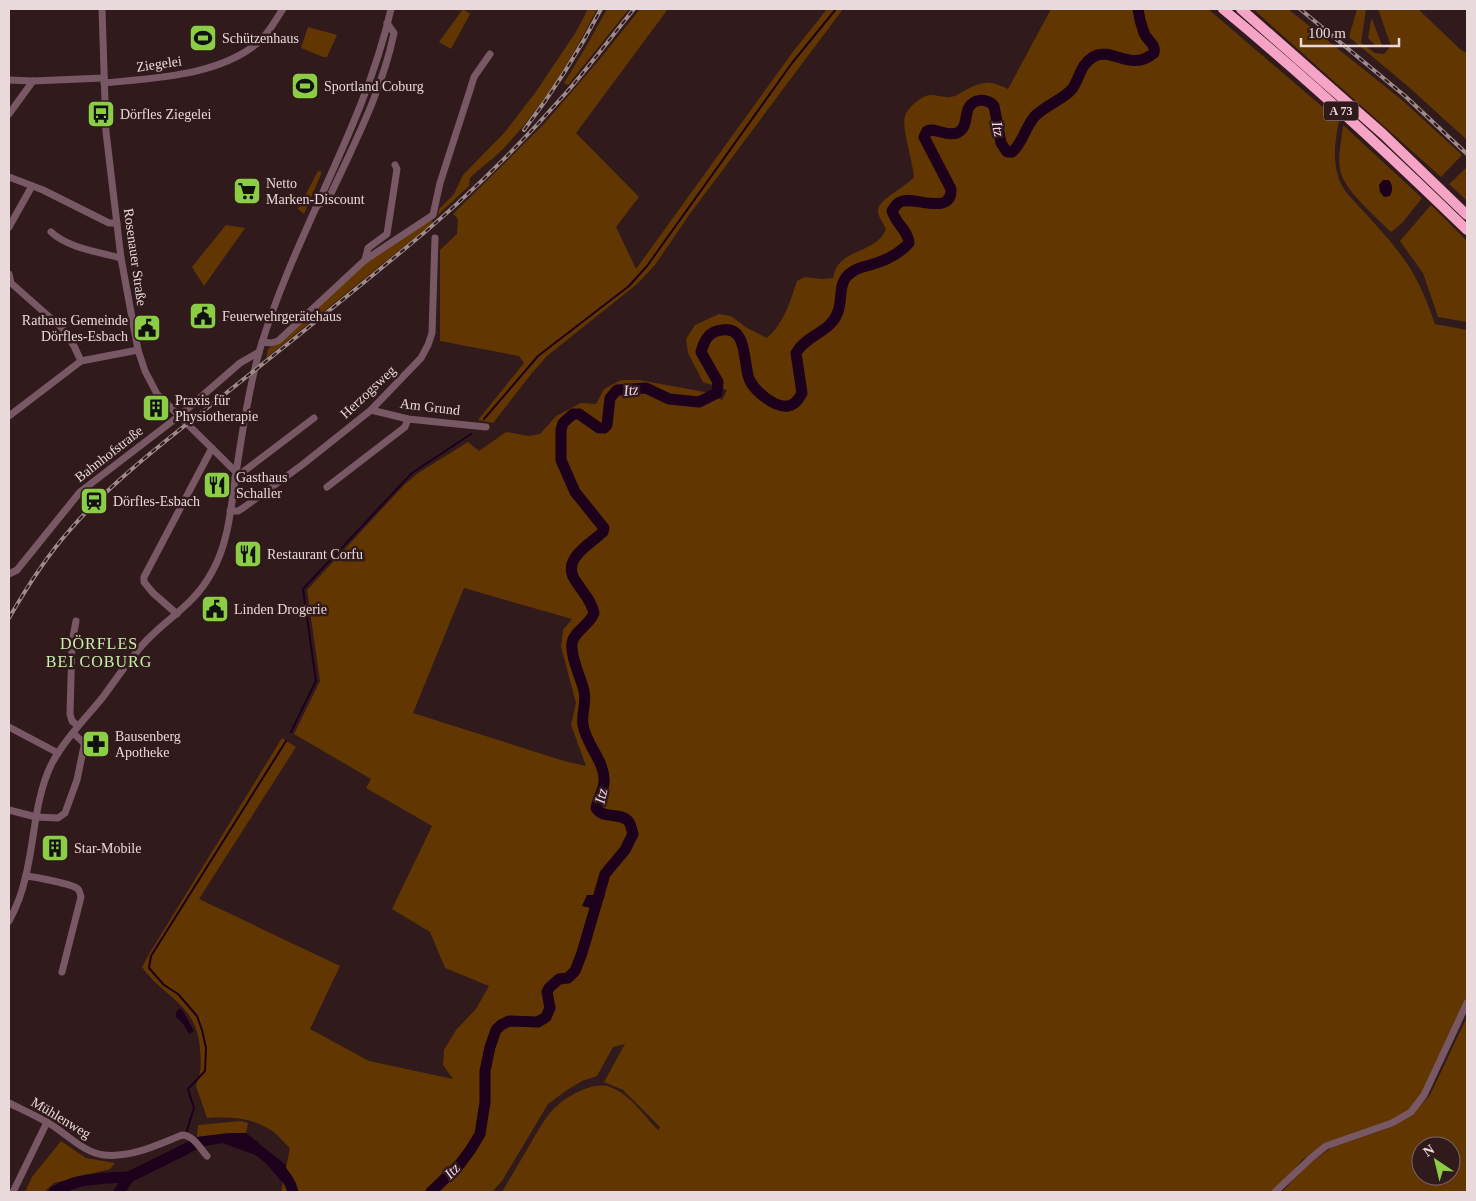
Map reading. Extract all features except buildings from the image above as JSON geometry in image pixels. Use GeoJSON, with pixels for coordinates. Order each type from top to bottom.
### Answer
{"type":"FeatureCollection","features":[{"type":"Feature","properties":{"kind":"highway","name":"A 73"},"geometry":{"type":"LineString","coordinates":[[1223,9],[1307,80],[1410,173],[1461,214]]}},
{"type":"Feature","properties":{"kind":"highway","name":"A 73"},"geometry":{"type":"LineString","coordinates":[[1242,9],[1383,134],[1461,214],[1467,230]]}},
{"type":"Feature","properties":{"kind":"street","name":"Rosenauer Straße"},"geometry":{"type":"LineString","coordinates":[[102,9],[106,132],[121,258],[138,350],[151,385],[157,394],[212,448],[235,475]]}},
{"type":"Feature","properties":{"kind":"street","name":"Ziegelei"},"geometry":{"type":"LineString","coordinates":[[9,80],[104,81],[175,76],[217,64],[254,46],[283,9]]}},
{"type":"Feature","properties":{"kind":"street"},"geometry":{"type":"LineString","coordinates":[[9,921],[26,876],[41,794],[47,774],[58,753],[141,646],[191,602],[204,586],[216,563],[230,511],[235,475],[262,342],[285,280],[367,90],[391,9]]}},
{"type":"Feature","properties":{"kind":"street"},"geometry":{"type":"LineString","coordinates":[[318,205],[328,198],[378,89],[389,58],[394,33],[387,23]]}},
{"type":"Feature","properties":{"kind":"street"},"geometry":{"type":"LineString","coordinates":[[262,342],[271,343],[281,339],[365,260],[433,215],[440,183],[470,90],[478,70],[490,54]]}},
{"type":"Feature","properties":{"kind":"street"},"geometry":{"type":"LineString","coordinates":[[9,114],[33,81]]}},
{"type":"Feature","properties":{"kind":"street"},"geometry":{"type":"LineString","coordinates":[[365,260],[368,248],[387,234],[397,169],[395,165]]}},
{"type":"Feature","properties":{"kind":"street"},"geometry":{"type":"LineString","coordinates":[[9,177],[109,223],[116,223]]}},
{"type":"Feature","properties":{"kind":"street"},"geometry":{"type":"LineString","coordinates":[[9,227],[32,186]]}},
{"type":"Feature","properties":{"kind":"street"},"geometry":{"type":"LineString","coordinates":[[51,232],[59,239],[121,258]]}},
{"type":"Feature","properties":{"kind":"street","name":"Herzogsweg"},"geometry":{"type":"LineString","coordinates":[[230,511],[243,508],[302,465],[371,410],[421,358],[432,333],[435,238]]}},
{"type":"Feature","properties":{"kind":"street"},"geometry":{"type":"LineString","coordinates":[[9,274],[11,283],[63,329],[81,361]]}},
{"type":"Feature","properties":{"kind":"street"},"geometry":{"type":"LineString","coordinates":[[9,416],[81,361],[138,350]]}},
{"type":"Feature","properties":{"kind":"street","name":"Bahnhofstraße"},"geometry":{"type":"LineString","coordinates":[[11,574],[17,570],[80,492],[179,416],[240,363],[259,352]]}},
{"type":"Feature","properties":{"kind":"street","name":"Am Grund"},"geometry":{"type":"LineString","coordinates":[[371,410],[408,419],[486,426]]}},
{"type":"Feature","properties":{"kind":"street"},"geometry":{"type":"LineString","coordinates":[[235,475],[314,418]]}},
{"type":"Feature","properties":{"kind":"street"},"geometry":{"type":"LineString","coordinates":[[327,487],[405,426],[408,419]]}},
{"type":"Feature","properties":{"kind":"street"},"geometry":{"type":"LineString","coordinates":[[177,614],[153,594],[144,582],[144,577],[212,448]]}},
{"type":"Feature","properties":{"kind":"street"},"geometry":{"type":"LineString","coordinates":[[76,621],[72,643],[70,714],[72,721],[78,726]]}},
{"type":"Feature","properties":{"kind":"street"},"geometry":{"type":"LineString","coordinates":[[9,727],[58,753]]}},
{"type":"Feature","properties":{"kind":"street"},"geometry":{"type":"LineString","coordinates":[[9,810],[36,818],[58,818],[65,814],[77,780],[84,746],[84,743],[73,733]]}},
{"type":"Feature","properties":{"kind":"street"},"geometry":{"type":"LineString","coordinates":[[26,876],[60,883],[76,888],[79,891],[81,897],[62,972]]}},
{"type":"Feature","properties":{"kind":"street"},"geometry":{"type":"LineString","coordinates":[[1275,1192],[1310,1158],[1326,1146],[1392,1123],[1411,1112],[1424,1095],[1467,1003]]}},
{"type":"Feature","properties":{"kind":"street","name":"Mühlenweg"},"geometry":{"type":"LineString","coordinates":[[9,1103],[47,1122],[82,1147],[98,1154],[132,1153],[188,1136],[207,1156]]}},
{"type":"Feature","properties":{"kind":"street"},"geometry":{"type":"LineString","coordinates":[[13,1192],[47,1122]]}},
{"type":"Feature","properties":{"kind":"shaded area"},"geometry":{"type":"Polygon","coordinates":[[[463,9],[470,14],[451,49],[439,42],[463,9]]]}},
{"type":"Feature","properties":{"kind":"shaded area"},"geometry":{"type":"Polygon","coordinates":[[[588,9],[597,9],[555,83],[530,118],[498,154],[470,178],[469,186],[438,215],[439,209],[454,194],[463,175],[505,132],[535,93],[576,32],[588,9]]]}},
{"type":"Feature","properties":{"kind":"shaded area"},"geometry":{"type":"Polygon","coordinates":[[[607,9],[629,9],[568,85],[564,83],[587,45],[607,9]]]}},
{"type":"Feature","properties":{"kind":"shaded area"},"geometry":{"type":"Polygon","coordinates":[[[640,9],[668,9],[576,133],[639,197],[616,227],[636,269],[792,53],[827,9],[843,9],[689,215],[655,265],[637,284],[547,356],[493,423],[478,420],[524,363],[519,356],[440,341],[440,250],[457,234],[458,219],[453,214],[544,124],[640,9]]]}},
{"type":"Feature","properties":{"kind":"shaded area"},"geometry":{"type":"Polygon","coordinates":[[[1051,9],[1208,9],[1339,121],[1335,158],[1341,184],[1386,236],[1408,265],[1427,301],[1435,324],[1467,330],[1467,1002],[1425,1092],[1409,1110],[1391,1120],[1328,1142],[1302,1160],[1281,1186],[1269,1192],[502,1192],[550,1113],[563,1101],[582,1090],[590,1087],[604,1086],[617,1090],[630,1100],[658,1130],[660,1127],[623,1090],[604,1082],[625,1044],[613,1047],[597,1076],[582,1081],[548,1104],[502,1181],[492,1192],[281,1192],[290,1148],[272,1131],[254,1122],[231,1118],[207,1118],[196,1086],[201,1059],[197,1033],[192,1021],[186,1011],[142,967],[282,738],[296,747],[199,899],[340,966],[310,1029],[369,1061],[453,1079],[443,1065],[444,1050],[456,1030],[476,1009],[489,986],[445,968],[430,932],[392,909],[432,826],[366,788],[371,779],[294,734],[320,681],[307,590],[404,485],[418,473],[468,442],[479,451],[506,432],[529,436],[540,434],[556,416],[581,403],[596,404],[604,389],[621,380],[639,380],[705,392],[722,400],[727,390],[703,382],[688,353],[686,339],[695,325],[719,314],[731,316],[747,328],[767,338],[782,319],[797,281],[805,277],[833,278],[836,268],[842,261],[874,243],[886,229],[879,216],[879,207],[882,202],[914,177],[904,121],[912,105],[927,96],[952,97],[986,83],[996,84],[1008,89],[1051,9]],[[464,588],[413,713],[564,761],[586,766],[571,725],[576,703],[561,647],[563,630],[572,619],[464,588]]]}},
{"type":"Feature","properties":{"kind":"shaded area"},"geometry":{"type":"Polygon","coordinates":[[[1253,9],[1288,9],[1402,100],[1462,155],[1441,177],[1253,9]]]}},
{"type":"Feature","properties":{"kind":"shaded area"},"geometry":{"type":"Polygon","coordinates":[[[1357,9],[1366,9],[1361,43],[1375,53],[1384,54],[1391,46],[1378,9],[1418,9],[1461,50],[1467,53],[1467,140],[1411,89],[1349,37],[1357,9]]]}},
{"type":"Feature","properties":{"kind":"shaded area"},"geometry":{"type":"Polygon","coordinates":[[[1372,19],[1382,45],[1377,47],[1368,38],[1372,19]]]}},
{"type":"Feature","properties":{"kind":"shaded area"},"geometry":{"type":"Polygon","coordinates":[[[308,27],[337,35],[327,57],[301,48],[308,27]]]}},
{"type":"Feature","properties":{"kind":"shaded area"},"geometry":{"type":"Polygon","coordinates":[[[1343,125],[1422,198],[1402,223],[1391,232],[1371,213],[1345,183],[1340,170],[1339,157],[1343,125]]]}},
{"type":"Feature","properties":{"kind":"shaded area"},"geometry":{"type":"Polygon","coordinates":[[[1467,167],[1467,201],[1449,184],[1467,167]]]}},
{"type":"Feature","properties":{"kind":"shaded area"},"geometry":{"type":"Polygon","coordinates":[[[318,171],[322,172],[304,214],[298,209],[318,171]]]}},
{"type":"Feature","properties":{"kind":"shaded area"},"geometry":{"type":"Polygon","coordinates":[[[1383,180],[1389,180],[1391,184],[1390,196],[1384,197],[1380,192],[1379,185],[1383,180]]]}},
{"type":"Feature","properties":{"kind":"shaded area"},"geometry":{"type":"Polygon","coordinates":[[[1431,205],[1467,241],[1467,322],[1438,317],[1423,273],[1400,241],[1431,205]]]}},
{"type":"Feature","properties":{"kind":"shaded area"},"geometry":{"type":"Polygon","coordinates":[[[431,218],[433,223],[266,358],[268,349],[282,341],[366,263],[431,218]]]}},
{"type":"Feature","properties":{"kind":"shaded area"},"geometry":{"type":"Polygon","coordinates":[[[226,225],[245,228],[204,286],[192,267],[226,225]]]}},
{"type":"Feature","properties":{"kind":"shaded area"},"geometry":{"type":"Polygon","coordinates":[[[587,895],[605,895],[599,910],[582,906],[587,895]]]}},
{"type":"Feature","properties":{"kind":"shaded area"},"geometry":{"type":"Polygon","coordinates":[[[180,1008],[194,1031],[189,1034],[176,1017],[176,1012],[180,1008]]]}},
{"type":"Feature","properties":{"kind":"shaded area"},"geometry":{"type":"Polygon","coordinates":[[[1467,1017],[1467,1192],[1282,1192],[1307,1165],[1331,1148],[1394,1126],[1413,1114],[1430,1095],[1467,1017]]]}},
{"type":"Feature","properties":{"kind":"shaded area"},"geometry":{"type":"Polygon","coordinates":[[[241,1121],[248,1123],[246,1133],[197,1137],[198,1125],[241,1121]]]}},
{"type":"Feature","properties":{"kind":"shaded area"},"geometry":{"type":"Polygon","coordinates":[[[246,1133],[259,1143],[253,1154],[222,1143],[205,1146],[172,1160],[172,1150],[197,1137],[246,1133]]]}},
{"type":"Feature","properties":{"kind":"shaded area"},"geometry":{"type":"Polygon","coordinates":[[[61,1141],[86,1158],[115,1163],[110,1169],[54,1183],[44,1192],[25,1192],[32,1177],[61,1141]]]}},
{"type":"Feature","properties":{"kind":"shaded area"},"geometry":{"type":"Polygon","coordinates":[[[272,1154],[286,1165],[282,1182],[265,1162],[272,1154]]]}},
{"type":"Feature","properties":{"kind":"waterway"},"geometry":{"type":"LineString","coordinates":[[484,419],[538,356],[629,286],[647,266],[792,63],[836,9]]}},
{"type":"Feature","properties":{"kind":"waterway","name":"Itz"},"geometry":{"type":"LineString","coordinates":[[431,1192],[460,1164],[480,1134],[485,1102],[485,1071],[496,1030],[509,1021],[538,1022],[546,1017],[550,1008],[547,992],[559,979],[568,978],[575,971],[605,874],[625,850],[633,834],[630,823],[626,819],[603,814],[596,808],[604,783],[604,775],[583,725],[585,695],[572,648],[573,639],[592,618],[594,613],[589,601],[572,575],[571,567],[573,560],[583,548],[603,532],[604,528],[575,492],[561,460],[561,430],[563,423],[573,414],[579,414],[599,428],[604,428],[607,425],[610,398],[617,390],[646,388],[669,399],[699,402],[717,393],[718,382],[701,352],[708,336],[717,331],[728,330],[735,332],[740,338],[750,381],[757,390],[777,404],[788,406],[794,403],[802,393],[796,353],[805,342],[834,320],[839,308],[842,286],[847,276],[858,269],[891,257],[909,243],[906,234],[892,211],[895,206],[900,202],[906,201],[939,204],[945,202],[950,197],[951,189],[924,137],[927,131],[934,130],[949,134],[957,133],[963,129],[970,105],[980,100],[991,103],[994,106],[1001,143],[1007,152],[1012,152],[1019,144],[1035,116],[1072,89],[1085,64],[1093,57],[1100,54],[1137,61],[1154,53],[1153,44],[1144,33],[1138,9]]}},
{"type":"Feature","properties":{"kind":"waterway"},"geometry":{"type":"LineString","coordinates":[[291,732],[316,681],[303,589],[412,473],[471,434]]}},
{"type":"Feature","properties":{"kind":"waterway"},"geometry":{"type":"LineString","coordinates":[[186,1134],[194,1108],[188,1089],[205,1071],[206,1048],[197,1016],[178,994],[164,985],[149,968],[151,956],[286,741]]}},
{"type":"Feature","properties":{"kind":"waterway","name":"Itz"},"geometry":{"type":"LineString","coordinates":[[244,1140],[280,1169],[286,1176],[293,1192]]}},
{"type":"Feature","properties":{"kind":"waterway","name":"Itz"},"geometry":{"type":"LineString","coordinates":[[119,1192],[129,1177],[186,1149]]}},
{"type":"Feature","properties":{"kind":"waterway","name":"Itz"},"geometry":{"type":"LineString","coordinates":[[54,1192],[62,1187],[81,1181],[129,1177]]}},
{"type":"Feature","properties":{"kind":"railway"},"geometry":{"type":"LineString","coordinates":[[524,130],[565,71],[601,9]]}},
{"type":"Feature","properties":{"kind":"railway"},"geometry":{"type":"LineString","coordinates":[[9,618],[44,562],[87,511],[127,473],[170,437],[296,338],[463,199],[505,158],[565,94],[634,9]]}},
{"type":"Feature","properties":{"kind":"railway"},"geometry":{"type":"LineString","coordinates":[[1300,9],[1405,96],[1467,154]]}},
{"type":"Feature","properties":{"kind":"place","name":"Schützenhaus"},"geometry":{"type":"Point","coordinates":[203,38]}},
{"type":"Feature","properties":{"kind":"place","name":"Sportland Coburg"},"geometry":{"type":"Point","coordinates":[305,86]}},
{"type":"Feature","properties":{"kind":"place","name":"Dörfles Ziegelei"},"geometry":{"type":"Point","coordinates":[101,114]}},
{"type":"Feature","properties":{"kind":"place","name":"Netto Marken-Discount"},"geometry":{"type":"Point","coordinates":[247,191]}},
{"type":"Feature","properties":{"kind":"place","name":"Feuerwehrgerätehaus"},"geometry":{"type":"Point","coordinates":[203,316]}},
{"type":"Feature","properties":{"kind":"place","name":"Rathaus Gemeinde Dörfles-Esbach"},"geometry":{"type":"Point","coordinates":[147,328]}},
{"type":"Feature","properties":{"kind":"place","name":"Praxis für Physiotherapie"},"geometry":{"type":"Point","coordinates":[156,408]}},
{"type":"Feature","properties":{"kind":"place","name":"Gasthaus Schaller"},"geometry":{"type":"Point","coordinates":[217,485]}},
{"type":"Feature","properties":{"kind":"place","name":"Dörfles-Esbach"},"geometry":{"type":"Point","coordinates":[94,501]}},
{"type":"Feature","properties":{"kind":"place","name":"Restaurant Corfu"},"geometry":{"type":"Point","coordinates":[248,554]}},
{"type":"Feature","properties":{"kind":"place","name":"Linden Drogerie"},"geometry":{"type":"Point","coordinates":[215,609]}},
{"type":"Feature","properties":{"kind":"place","name":"Bausenberg Apotheke"},"geometry":{"type":"Point","coordinates":[96,744]}},
{"type":"Feature","properties":{"kind":"place","name":"Star-Mobile"},"geometry":{"type":"Point","coordinates":[55,848]}},
{"type":"Feature","properties":{"kind":"district","name":"DÖRFLES BEI COBURG"},"geometry":{"type":"Point","coordinates":[99,652]}}]}
